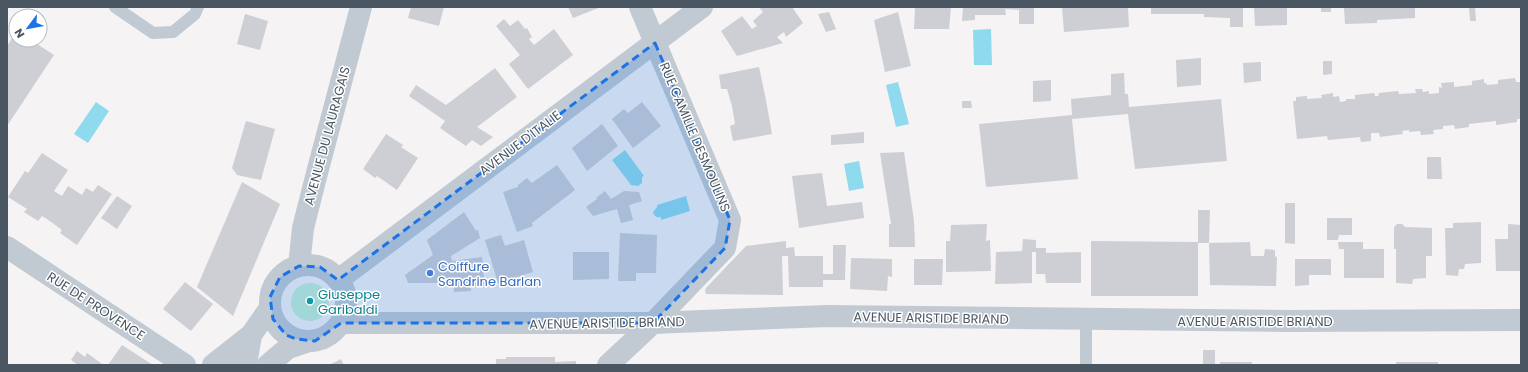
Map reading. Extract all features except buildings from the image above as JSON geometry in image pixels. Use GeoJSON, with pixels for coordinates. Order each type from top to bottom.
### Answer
{"type":"FeatureCollection","features":[{"type":"Feature","properties":{"kind":"street","name":"AVENUE DU LAURAGAIS"},"geometry":{"type":"LineString","coordinates":[[299,266],[304,228],[310,201],[361,7]]}},
{"type":"Feature","properties":{"kind":"street","name":"RUE CAMILLE DESMOULINS"},"geometry":{"type":"LineString","coordinates":[[608,365],[653,323],[725,248],[730,220],[640,7]]}},
{"type":"Feature","properties":{"kind":"street","name":"AVENUE D'ITALIE"},"geometry":{"type":"LineString","coordinates":[[338,280],[702,7]]}},
{"type":"Feature","properties":{"kind":"street","name":"RUE DE PROVENCE"},"geometry":{"type":"LineString","coordinates":[[7,248],[185,365]]}},
{"type":"Feature","properties":{"kind":"street"},"geometry":{"type":"LineString","coordinates":[[268,365],[288,348],[325,337],[335,330],[341,323],[345,312],[346,301],[338,280],[330,272],[320,267],[310,265],[299,266],[289,270],[280,277],[273,286],[270,297],[270,308],[273,319],[278,328],[286,335],[306,342]]}},
{"type":"Feature","properties":{"kind":"street"},"geometry":{"type":"LineString","coordinates":[[213,365],[251,335],[270,308]]}},
{"type":"Feature","properties":{"kind":"street","name":"AVENUE ARISTIDE BRIAND"},"geometry":{"type":"LineString","coordinates":[[341,323],[653,323],[827,316],[1288,322],[1521,320]]}},
{"type":"Feature","properties":{"kind":"street"},"geometry":{"type":"LineString","coordinates":[[240,365],[247,358],[251,335]]}},
{"type":"Feature","properties":{"kind":"lane"},"geometry":{"type":"LineString","coordinates":[[115,7],[153,34],[173,32],[196,14],[198,7]]}},
{"type":"Feature","properties":{"kind":"lane"},"geometry":{"type":"LineString","coordinates":[[1086,320],[1086,365]]}},
{"type":"Feature","properties":{"kind":"highlighted area"},"geometry":{"type":"Polygon","coordinates":[[[655,43],[730,220],[725,248],[653,323],[341,323],[315,341],[296,339],[286,335],[273,319],[270,297],[280,277],[299,266],[320,267],[338,280],[655,43]]]}},
{"type":"Feature","properties":{"kind":"green space"},"geometry":{"type":"Polygon","coordinates":[[[306,283],[314,283],[321,286],[326,291],[329,302],[326,313],[321,318],[314,321],[306,321],[299,318],[294,313],[291,306],[291,298],[294,291],[299,286],[306,283]]]}},
{"type":"Feature","properties":{"kind":"water"},"geometry":{"type":"Polygon","coordinates":[[[991,29],[992,65],[974,65],[973,30],[991,29]]]}},
{"type":"Feature","properties":{"kind":"water"},"geometry":{"type":"Polygon","coordinates":[[[898,82],[909,124],[896,127],[886,85],[898,82]]]}},
{"type":"Feature","properties":{"kind":"water"},"geometry":{"type":"Polygon","coordinates":[[[96,102],[109,111],[88,143],[74,134],[96,102]]]}},
{"type":"Feature","properties":{"kind":"water"},"geometry":{"type":"Polygon","coordinates":[[[625,150],[644,176],[642,177],[642,183],[638,186],[631,185],[612,160],[625,150]]]}},
{"type":"Feature","properties":{"kind":"water"},"geometry":{"type":"Polygon","coordinates":[[[859,161],[864,188],[849,191],[844,164],[859,161]]]}},
{"type":"Feature","properties":{"kind":"water"},"geometry":{"type":"Polygon","coordinates":[[[686,196],[690,211],[661,220],[661,217],[654,215],[653,212],[657,205],[686,196]]]}},
{"type":"Feature","properties":{"kind":"place","name":"Coiffure Sandrine Barlan"},"geometry":{"type":"Point","coordinates":[430,273]}},
{"type":"Feature","properties":{"kind":"place","name":"Giuseppe Garibaldi"},"geometry":{"type":"Point","coordinates":[310,301]}}]}
